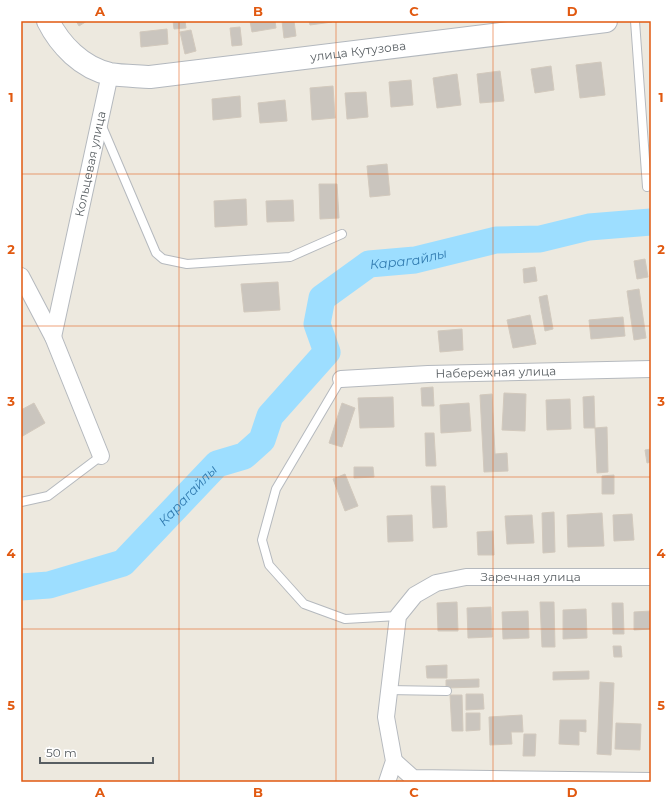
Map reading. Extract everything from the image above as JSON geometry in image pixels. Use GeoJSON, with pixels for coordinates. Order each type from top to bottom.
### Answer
{"type":"FeatureCollection","features":[{"type":"Feature","properties":{"kind":"main road"},"geometry":{"type":"LineString","coordinates":[[48,21],[67,48],[91,68],[110,74]]}},
{"type":"Feature","properties":{"kind":"main road","name":"улица Кутузова"},"geometry":{"type":"LineString","coordinates":[[110,74],[150,77],[606,21]]}},
{"type":"Feature","properties":{"kind":"street","name":"Кольцевая улица"},"geometry":{"type":"LineString","coordinates":[[53,337],[110,74]]}},
{"type":"Feature","properties":{"kind":"street"},"geometry":{"type":"LineString","coordinates":[[21,276],[53,337],[101,456]]}},
{"type":"Feature","properties":{"kind":"street","name":"Набережная улица"},"geometry":{"type":"LineString","coordinates":[[341,379],[428,374],[651,369]]}},
{"type":"Feature","properties":{"kind":"street","name":"Заречная улица"},"geometry":{"type":"LineString","coordinates":[[398,616],[415,596],[436,582],[466,577],[651,577]]}},
{"type":"Feature","properties":{"kind":"street"},"geometry":{"type":"LineString","coordinates":[[387,782],[394,761],[386,717],[398,616]]}},
{"type":"Feature","properties":{"kind":"street"},"geometry":{"type":"LineString","coordinates":[[394,761],[413,778],[651,781]]}},
{"type":"Feature","properties":{"kind":"lane"},"geometry":{"type":"LineString","coordinates":[[635,21],[647,187]]}},
{"type":"Feature","properties":{"kind":"lane"},"geometry":{"type":"LineString","coordinates":[[99,122],[156,252],[163,259],[187,264],[290,257],[342,234]]}},
{"type":"Feature","properties":{"kind":"lane"},"geometry":{"type":"LineString","coordinates":[[341,379],[276,488],[262,540],[269,565],[304,604],[345,619],[398,616]]}},
{"type":"Feature","properties":{"kind":"lane"},"geometry":{"type":"LineString","coordinates":[[21,502],[48,496],[101,456]]}},
{"type":"Feature","properties":{"kind":"lane"},"geometry":{"type":"LineString","coordinates":[[388,690],[447,691]]}},
{"type":"Feature","properties":{"kind":"building"},"geometry":{"type":"Polygon","coordinates":[[[76,21],[87,21],[79,26],[76,21]]]}},
{"type":"Feature","properties":{"kind":"building"},"geometry":{"type":"Polygon","coordinates":[[[173,21],[185,21],[186,28],[174,29],[173,21]]]}},
{"type":"Feature","properties":{"kind":"building"},"geometry":{"type":"Polygon","coordinates":[[[250,21],[275,21],[276,28],[252,32],[250,21]]]}},
{"type":"Feature","properties":{"kind":"building"},"geometry":{"type":"Polygon","coordinates":[[[282,21],[294,21],[296,36],[284,38],[282,21]]]}},
{"type":"Feature","properties":{"kind":"building"},"geometry":{"type":"Polygon","coordinates":[[[309,21],[332,21],[332,22],[310,25],[309,21]]]}},
{"type":"Feature","properties":{"kind":"building"},"geometry":{"type":"Polygon","coordinates":[[[240,27],[242,45],[232,46],[230,28],[240,27]]]}},
{"type":"Feature","properties":{"kind":"building"},"geometry":{"type":"Polygon","coordinates":[[[167,29],[168,44],[141,47],[140,32],[167,29]]]}},
{"type":"Feature","properties":{"kind":"building"},"geometry":{"type":"Polygon","coordinates":[[[191,30],[196,51],[185,54],[180,32],[191,30]]]}},
{"type":"Feature","properties":{"kind":"building"},"geometry":{"type":"Polygon","coordinates":[[[601,62],[605,95],[580,98],[576,65],[601,62]]]}},
{"type":"Feature","properties":{"kind":"building"},"geometry":{"type":"Polygon","coordinates":[[[551,66],[554,90],[535,93],[531,69],[551,66]]]}},
{"type":"Feature","properties":{"kind":"building"},"geometry":{"type":"Polygon","coordinates":[[[500,71],[504,101],[480,103],[477,74],[500,71]]]}},
{"type":"Feature","properties":{"kind":"building"},"geometry":{"type":"Polygon","coordinates":[[[457,74],[461,105],[437,108],[433,78],[457,74]]]}},
{"type":"Feature","properties":{"kind":"building"},"geometry":{"type":"Polygon","coordinates":[[[411,80],[413,105],[391,107],[389,82],[411,80]]]}},
{"type":"Feature","properties":{"kind":"building"},"geometry":{"type":"Polygon","coordinates":[[[333,86],[335,118],[312,120],[310,88],[333,86]]]}},
{"type":"Feature","properties":{"kind":"building"},"geometry":{"type":"Polygon","coordinates":[[[366,92],[368,117],[347,119],[345,93],[366,92]]]}},
{"type":"Feature","properties":{"kind":"building"},"geometry":{"type":"Polygon","coordinates":[[[240,96],[241,117],[213,120],[212,99],[240,96]]]}},
{"type":"Feature","properties":{"kind":"building"},"geometry":{"type":"Polygon","coordinates":[[[285,100],[287,121],[260,123],[258,103],[285,100]]]}},
{"type":"Feature","properties":{"kind":"building"},"geometry":{"type":"Polygon","coordinates":[[[387,164],[390,195],[370,197],[367,166],[387,164]]]}},
{"type":"Feature","properties":{"kind":"building"},"geometry":{"type":"Polygon","coordinates":[[[319,184],[337,184],[339,218],[320,219],[319,184]]]}},
{"type":"Feature","properties":{"kind":"building"},"geometry":{"type":"Polygon","coordinates":[[[246,199],[247,225],[215,227],[214,201],[246,199]]]}},
{"type":"Feature","properties":{"kind":"building"},"geometry":{"type":"Polygon","coordinates":[[[293,200],[294,221],[267,222],[266,201],[293,200]]]}},
{"type":"Feature","properties":{"kind":"building"},"geometry":{"type":"Polygon","coordinates":[[[645,259],[648,277],[637,279],[634,261],[645,259]]]}},
{"type":"Feature","properties":{"kind":"building"},"geometry":{"type":"Polygon","coordinates":[[[535,267],[537,281],[524,283],[523,269],[535,267]]]}},
{"type":"Feature","properties":{"kind":"building"},"geometry":{"type":"Polygon","coordinates":[[[278,282],[280,310],[244,312],[241,284],[278,282]]]}},
{"type":"Feature","properties":{"kind":"building"},"geometry":{"type":"Polygon","coordinates":[[[639,289],[646,338],[634,340],[627,291],[639,289]]]}},
{"type":"Feature","properties":{"kind":"building"},"geometry":{"type":"Polygon","coordinates":[[[547,295],[553,329],[545,331],[539,297],[547,295]]]}},
{"type":"Feature","properties":{"kind":"building"},"geometry":{"type":"Polygon","coordinates":[[[530,315],[536,344],[513,348],[507,320],[530,315]]]}},
{"type":"Feature","properties":{"kind":"building"},"geometry":{"type":"Polygon","coordinates":[[[623,317],[625,336],[591,339],[589,320],[623,317]]]}},
{"type":"Feature","properties":{"kind":"building"},"geometry":{"type":"Polygon","coordinates":[[[462,329],[463,350],[440,352],[438,331],[462,329]]]}},
{"type":"Feature","properties":{"kind":"building"},"geometry":{"type":"Polygon","coordinates":[[[433,387],[434,406],[422,406],[421,388],[433,387]]]}},
{"type":"Feature","properties":{"kind":"building"},"geometry":{"type":"Polygon","coordinates":[[[504,393],[526,394],[525,431],[502,430],[504,393]]]}},
{"type":"Feature","properties":{"kind":"building"},"geometry":{"type":"Polygon","coordinates":[[[492,394],[495,454],[507,453],[508,471],[484,472],[480,395],[492,394]]]}},
{"type":"Feature","properties":{"kind":"building"},"geometry":{"type":"Polygon","coordinates":[[[594,396],[595,428],[584,428],[583,397],[594,396]]]}},
{"type":"Feature","properties":{"kind":"building"},"geometry":{"type":"Polygon","coordinates":[[[393,397],[394,427],[360,428],[358,398],[393,397]]]}},
{"type":"Feature","properties":{"kind":"building"},"geometry":{"type":"Polygon","coordinates":[[[570,399],[571,429],[547,430],[546,400],[570,399]]]}},
{"type":"Feature","properties":{"kind":"building"},"geometry":{"type":"Polygon","coordinates":[[[34,403],[45,423],[21,437],[21,410],[34,403]]]}},
{"type":"Feature","properties":{"kind":"building"},"geometry":{"type":"Polygon","coordinates":[[[342,403],[355,408],[342,447],[329,443],[342,403]]]}},
{"type":"Feature","properties":{"kind":"building"},"geometry":{"type":"Polygon","coordinates":[[[469,403],[471,431],[441,433],[440,405],[469,403]]]}},
{"type":"Feature","properties":{"kind":"building"},"geometry":{"type":"Polygon","coordinates":[[[607,427],[608,472],[597,473],[595,428],[607,427]]]}},
{"type":"Feature","properties":{"kind":"building"},"geometry":{"type":"Polygon","coordinates":[[[425,433],[434,433],[436,466],[426,466],[425,433]]]}},
{"type":"Feature","properties":{"kind":"building"},"geometry":{"type":"Polygon","coordinates":[[[651,449],[651,462],[647,463],[645,450],[651,449]]]}},
{"type":"Feature","properties":{"kind":"building"},"geometry":{"type":"Polygon","coordinates":[[[354,467],[373,467],[374,477],[354,478],[354,467]]]}},
{"type":"Feature","properties":{"kind":"building"},"geometry":{"type":"Polygon","coordinates":[[[345,474],[358,506],[345,511],[333,479],[345,474]]]}},
{"type":"Feature","properties":{"kind":"building"},"geometry":{"type":"Polygon","coordinates":[[[614,475],[614,494],[602,494],[602,476],[614,475]]]}},
{"type":"Feature","properties":{"kind":"building"},"geometry":{"type":"Polygon","coordinates":[[[431,486],[445,486],[447,527],[433,528],[431,486]]]}},
{"type":"Feature","properties":{"kind":"building"},"geometry":{"type":"Polygon","coordinates":[[[554,512],[555,552],[543,553],[542,513],[554,512]]]}},
{"type":"Feature","properties":{"kind":"building"},"geometry":{"type":"Polygon","coordinates":[[[602,513],[604,546],[568,547],[567,515],[602,513]]]}},
{"type":"Feature","properties":{"kind":"building"},"geometry":{"type":"Polygon","coordinates":[[[632,514],[634,540],[614,541],[613,515],[632,514]]]}},
{"type":"Feature","properties":{"kind":"building"},"geometry":{"type":"Polygon","coordinates":[[[412,515],[413,541],[388,542],[387,516],[412,515]]]}},
{"type":"Feature","properties":{"kind":"building"},"geometry":{"type":"Polygon","coordinates":[[[532,515],[534,543],[507,544],[505,516],[532,515]]]}},
{"type":"Feature","properties":{"kind":"building"},"geometry":{"type":"Polygon","coordinates":[[[493,531],[494,555],[478,555],[477,532],[493,531]]]}},
{"type":"Feature","properties":{"kind":"building"},"geometry":{"type":"Polygon","coordinates":[[[457,602],[458,631],[438,631],[437,603],[457,602]]]}},
{"type":"Feature","properties":{"kind":"building"},"geometry":{"type":"Polygon","coordinates":[[[540,602],[554,602],[555,647],[542,647],[540,602]]]}},
{"type":"Feature","properties":{"kind":"building"},"geometry":{"type":"Polygon","coordinates":[[[612,603],[623,603],[624,634],[613,634],[612,603]]]}},
{"type":"Feature","properties":{"kind":"building"},"geometry":{"type":"Polygon","coordinates":[[[491,607],[492,637],[468,638],[467,608],[491,607]]]}},
{"type":"Feature","properties":{"kind":"building"},"geometry":{"type":"Polygon","coordinates":[[[586,609],[587,638],[563,639],[563,610],[586,609]]]}},
{"type":"Feature","properties":{"kind":"building"},"geometry":{"type":"Polygon","coordinates":[[[528,611],[529,638],[503,639],[502,612],[528,611]]]}},
{"type":"Feature","properties":{"kind":"building"},"geometry":{"type":"Polygon","coordinates":[[[651,611],[651,629],[634,630],[634,612],[651,611]]]}},
{"type":"Feature","properties":{"kind":"building"},"geometry":{"type":"Polygon","coordinates":[[[613,646],[621,646],[622,657],[614,657],[613,646]]]}},
{"type":"Feature","properties":{"kind":"building"},"geometry":{"type":"Polygon","coordinates":[[[447,665],[447,678],[427,678],[426,666],[447,665]]]}},
{"type":"Feature","properties":{"kind":"building"},"geometry":{"type":"Polygon","coordinates":[[[589,671],[589,679],[553,680],[553,672],[589,671]]]}},
{"type":"Feature","properties":{"kind":"building"},"geometry":{"type":"Polygon","coordinates":[[[479,679],[479,687],[446,688],[446,680],[479,679]]]}},
{"type":"Feature","properties":{"kind":"building"},"geometry":{"type":"Polygon","coordinates":[[[600,682],[614,683],[611,755],[597,754],[600,682]]]}},
{"type":"Feature","properties":{"kind":"building"},"geometry":{"type":"Polygon","coordinates":[[[466,694],[483,694],[484,709],[466,710],[466,694]]]}},
{"type":"Feature","properties":{"kind":"building"},"geometry":{"type":"Polygon","coordinates":[[[450,695],[462,695],[463,731],[452,731],[450,695]]]}},
{"type":"Feature","properties":{"kind":"building"},"geometry":{"type":"Polygon","coordinates":[[[466,713],[480,713],[480,730],[466,731],[466,713]]]}},
{"type":"Feature","properties":{"kind":"building"},"geometry":{"type":"Polygon","coordinates":[[[522,715],[523,732],[511,732],[512,744],[490,745],[489,717],[522,715]]]}},
{"type":"Feature","properties":{"kind":"building"},"geometry":{"type":"Polygon","coordinates":[[[560,720],[586,720],[586,732],[579,731],[579,745],[559,744],[560,720]]]}},
{"type":"Feature","properties":{"kind":"building"},"geometry":{"type":"Polygon","coordinates":[[[616,723],[641,724],[640,750],[615,749],[616,723]]]}},
{"type":"Feature","properties":{"kind":"building"},"geometry":{"type":"Polygon","coordinates":[[[524,734],[536,734],[535,756],[523,756],[524,734]]]}},
{"type":"Feature","properties":{"kind":"waterway","name":"Карагайлы"},"geometry":{"type":"LineString","coordinates":[[21,587],[49,585],[123,563],[217,464],[244,456],[262,440],[270,416],[327,352],[317,324],[322,298],[369,264],[415,260],[496,240],[540,239],[589,227],[651,222]]}}]}
